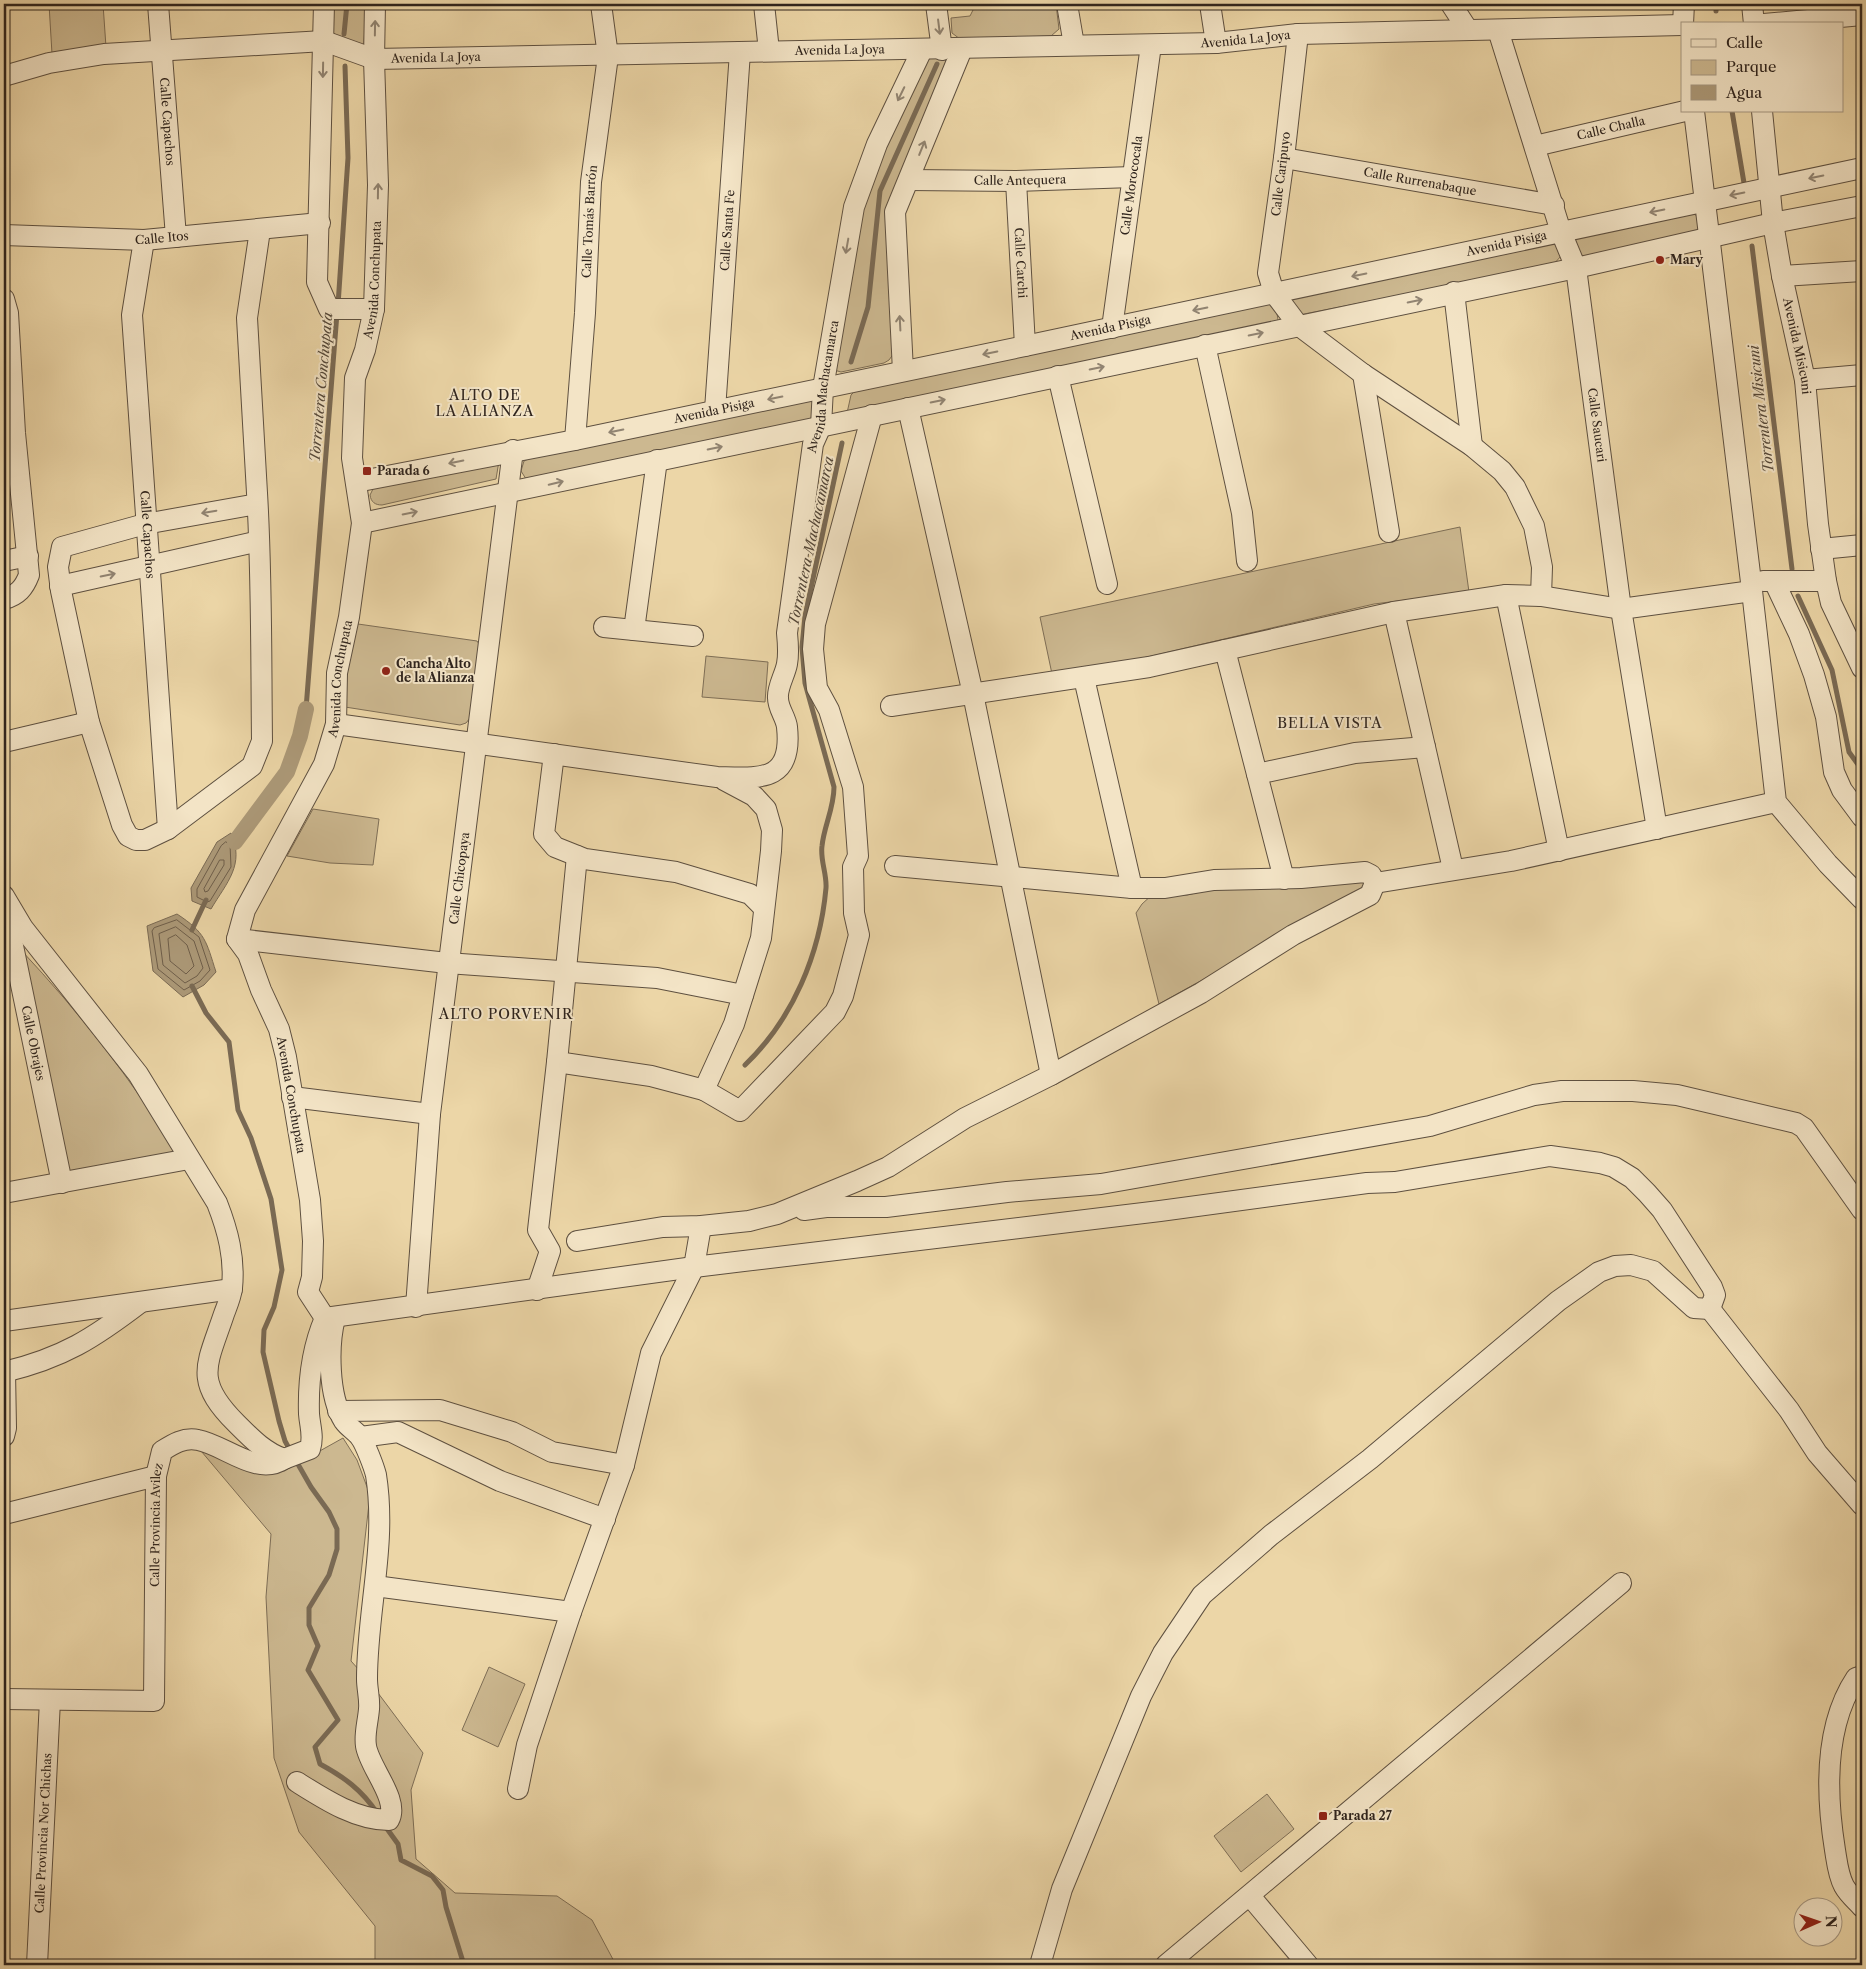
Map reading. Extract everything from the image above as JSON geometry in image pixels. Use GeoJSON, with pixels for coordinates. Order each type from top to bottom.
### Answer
{"type":"FeatureCollection","features":[{"type":"Feature","properties":{"kind":"street","name":"Calle Capachos"},"geometry":{"type":"LineString","coordinates":[[158,4],[176,237]]}},
{"type":"Feature","properties":{"kind":"street"},"geometry":{"type":"LineString","coordinates":[[324,4],[320,223],[317,282],[329,309],[365,310]]}},
{"type":"Feature","properties":{"kind":"street","name":"Avenida Conchupata"},"geometry":{"type":"LineString","coordinates":[[330,1318],[308,1292],[312,1277],[313,1241],[310,1200],[279,1029],[261,990],[248,954],[238,938],[244,910],[324,764],[336,724],[337,673],[349,616],[362,523],[352,458],[354,378],[365,350],[365,310],[378,185],[374,59],[375,4]]}},
{"type":"Feature","properties":{"kind":"street","name":"Calle Tomás Barrón"},"geometry":{"type":"LineString","coordinates":[[575,440],[585,313],[591,182],[608,56],[601,4]]}},
{"type":"Feature","properties":{"kind":"street"},"geometry":{"type":"LineString","coordinates":[[764,4],[769,51]]}},
{"type":"Feature","properties":{"kind":"street"},"geometry":{"type":"LineString","coordinates":[[932,50],[936,4]]}},
{"type":"Feature","properties":{"kind":"street"},"geometry":{"type":"LineString","coordinates":[[1067,4],[1074,46]]}},
{"type":"Feature","properties":{"kind":"street"},"geometry":{"type":"LineString","coordinates":[[1210,4],[1216,43]]}},
{"type":"Feature","properties":{"kind":"street"},"geometry":{"type":"LineString","coordinates":[[1451,4],[1468,30]]}},
{"type":"Feature","properties":{"kind":"street"},"geometry":{"type":"LineString","coordinates":[[1683,22],[1684,4]]}},
{"type":"Feature","properties":{"kind":"street"},"geometry":{"type":"LineString","coordinates":[[1752,4],[1754,22]]}},
{"type":"Feature","properties":{"kind":"street"},"geometry":{"type":"LineString","coordinates":[[1779,22],[1859,11]]}},
{"type":"Feature","properties":{"kind":"street","name":"Avenida La Joya"},"geometry":{"type":"LineString","coordinates":[[4,76],[49,62],[104,54],[161,49],[324,41],[374,59],[608,56],[769,51],[932,50],[1216,43],[1298,34],[1681,24]]}},
{"type":"Feature","properties":{"kind":"street","name":"Calle Saucari"},"geometry":{"type":"LineString","coordinates":[[1498,30],[1561,232],[1570,249],[1576,268],[1621,609],[1658,829]]}},
{"type":"Feature","properties":{"kind":"street","name":"Calle Caripuyo"},"geometry":{"type":"LineString","coordinates":[[1280,301],[1268,273],[1284,158],[1298,34]]}},
{"type":"Feature","properties":{"kind":"street","name":"Calle Morococala"},"geometry":{"type":"LineString","coordinates":[[1112,328],[1151,44]]}},
{"type":"Feature","properties":{"kind":"street"},"geometry":{"type":"LineString","coordinates":[[903,371],[896,212],[962,49]]}},
{"type":"Feature","properties":{"kind":"street","name":"Avenida Machacamarca"},"geometry":{"type":"LineString","coordinates":[[717,777],[759,778],[774,774],[784,764],[788,748],[787,725],[780,710],[778,697],[787,663],[787,633],[813,444],[821,426],[823,388],[854,207],[877,144],[932,50]]}},
{"type":"Feature","properties":{"kind":"street","name":"Calle Santa Fe"},"geometry":{"type":"LineString","coordinates":[[715,410],[740,52]]}},
{"type":"Feature","properties":{"kind":"street","name":"Calle Challa"},"geometry":{"type":"LineString","coordinates":[[1535,146],[1681,112]]}},
{"type":"Feature","properties":{"kind":"street"},"geometry":{"type":"LineString","coordinates":[[1694,112],[1752,586],[1776,802],[1828,864],[1862,899]]}},
{"type":"Feature","properties":{"kind":"street","name":"Avenida Misicuni"},"geometry":{"type":"LineString","coordinates":[[1762,112],[1769,187],[1782,276],[1805,380],[1821,549],[1826,581],[1831,603],[1862,668]]}},
{"type":"Feature","properties":{"kind":"street","name":"Calle Rurrenabaque"},"geometry":{"type":"LineString","coordinates":[[1284,158],[1554,206]]}},
{"type":"Feature","properties":{"kind":"street","name":"Avenida Pisiga"},"geometry":{"type":"LineString","coordinates":[[356,482],[513,450],[575,440],[1112,328],[1280,301],[1561,232],[1862,168]]}},
{"type":"Feature","properties":{"kind":"street","name":"Calle Antequera"},"geometry":{"type":"LineString","coordinates":[[909,180],[1016,181],[1132,176]]}},
{"type":"Feature","properties":{"kind":"street","name":"Calle Carchi"},"geometry":{"type":"LineString","coordinates":[[1016,181],[1025,346]]}},
{"type":"Feature","properties":{"kind":"street"},"geometry":{"type":"LineString","coordinates":[[362,523],[508,494],[657,460],[1576,268],[1774,223],[1862,206]]}},
{"type":"Feature","properties":{"kind":"street","name":"Calle Itos"},"geometry":{"type":"LineString","coordinates":[[4,235],[144,240],[320,223]]}},
{"type":"Feature","properties":{"kind":"street"},"geometry":{"type":"LineString","coordinates":[[257,504],[145,524],[62,546],[58,567],[60,586],[89,722],[122,825],[128,836],[136,840],[146,840],[168,829],[252,766],[262,741],[260,541],[247,318],[260,230]]}},
{"type":"Feature","properties":{"kind":"street","name":"Calle Capachos"},"geometry":{"type":"LineString","coordinates":[[144,240],[132,315],[145,524],[168,829]]}},
{"type":"Feature","properties":{"kind":"street"},"geometry":{"type":"LineString","coordinates":[[1782,276],[1862,271]]}},
{"type":"Feature","properties":{"kind":"street"},"geometry":{"type":"LineString","coordinates":[[1454,292],[1472,446]]}},
{"type":"Feature","properties":{"kind":"street"},"geometry":{"type":"LineString","coordinates":[[4,299],[8,312],[9,433],[28,556],[29,575],[25,586],[14,596],[4,599]]}},
{"type":"Feature","properties":{"kind":"street"},"geometry":{"type":"LineString","coordinates":[[1280,301],[1298,325],[1363,374],[1472,446],[1496,465],[1515,487],[1534,526],[1542,567],[1541,596]]}},
{"type":"Feature","properties":{"kind":"street"},"geometry":{"type":"LineString","coordinates":[[1204,345],[1242,512],[1247,561]]}},
{"type":"Feature","properties":{"kind":"street"},"geometry":{"type":"LineString","coordinates":[[1363,374],[1390,532]]}},
{"type":"Feature","properties":{"kind":"street"},"geometry":{"type":"LineString","coordinates":[[1805,380],[1862,375]]}},
{"type":"Feature","properties":{"kind":"street"},"geometry":{"type":"LineString","coordinates":[[1058,376],[1107,584]]}},
{"type":"Feature","properties":{"kind":"street"},"geometry":{"type":"LineString","coordinates":[[908,408],[973,694],[1051,1075]]}},
{"type":"Feature","properties":{"kind":"street"},"geometry":{"type":"LineString","coordinates":[[557,1062],[651,1076],[704,1090],[740,1111],[835,1012],[843,996],[859,935],[854,913],[853,867],[858,856],[854,787],[829,710],[817,688],[812,649],[815,624],[872,415]]}},
{"type":"Feature","properties":{"kind":"street","name":"Calle Chicopaya"},"geometry":{"type":"LineString","coordinates":[[416,1307],[430,1114],[447,963],[513,450]]}},
{"type":"Feature","properties":{"kind":"street"},"geometry":{"type":"LineString","coordinates":[[634,630],[657,460]]}},
{"type":"Feature","properties":{"kind":"street"},"geometry":{"type":"LineString","coordinates":[[60,586],[260,541]]}},
{"type":"Feature","properties":{"kind":"street"},"geometry":{"type":"LineString","coordinates":[[1821,549],[1862,545]]}},
{"type":"Feature","properties":{"kind":"street"},"geometry":{"type":"LineString","coordinates":[[4,561],[28,556]]}},
{"type":"Feature","properties":{"kind":"street"},"geometry":{"type":"LineString","coordinates":[[1774,581],[1800,634],[1814,675],[1826,717],[1834,772],[1842,790],[1862,817]]}},
{"type":"Feature","properties":{"kind":"street"},"geometry":{"type":"LineString","coordinates":[[891,706],[1149,667],[1394,612],[1506,594],[1541,596],[1621,609],[1774,581],[1826,581]]}},
{"type":"Feature","properties":{"kind":"street"},"geometry":{"type":"LineString","coordinates":[[1506,594],[1558,850]]}},
{"type":"Feature","properties":{"kind":"street"},"geometry":{"type":"LineString","coordinates":[[1394,612],[1454,869]]}},
{"type":"Feature","properties":{"kind":"street"},"geometry":{"type":"LineString","coordinates":[[604,627],[693,636]]}},
{"type":"Feature","properties":{"kind":"street"},"geometry":{"type":"LineString","coordinates":[[1225,650],[1284,878]]}},
{"type":"Feature","properties":{"kind":"street"},"geometry":{"type":"LineString","coordinates":[[1084,678],[1132,888]]}},
{"type":"Feature","properties":{"kind":"street"},"geometry":{"type":"LineString","coordinates":[[4,742],[89,722]]}},
{"type":"Feature","properties":{"kind":"street"},"geometry":{"type":"LineString","coordinates":[[336,724],[717,777],[754,796],[766,809],[772,830],[761,938],[734,1024],[704,1090]]}},
{"type":"Feature","properties":{"kind":"street"},"geometry":{"type":"LineString","coordinates":[[1257,774],[1355,753],[1425,747]]}},
{"type":"Feature","properties":{"kind":"street"},"geometry":{"type":"LineString","coordinates":[[554,754],[544,834],[554,847],[585,859],[676,872],[750,894],[764,908]]}},
{"type":"Feature","properties":{"kind":"street"},"geometry":{"type":"LineString","coordinates":[[1375,883],[1558,850],[1776,802]]}},
{"type":"Feature","properties":{"kind":"street"},"geometry":{"type":"LineString","coordinates":[[537,1290],[550,1251],[538,1230],[577,856]]}},
{"type":"Feature","properties":{"kind":"street"},"geometry":{"type":"LineString","coordinates":[[896,866],[1132,888],[1165,888],[1214,880],[1284,878],[1365,872],[1371,876],[1375,883]]}},
{"type":"Feature","properties":{"kind":"street"},"geometry":{"type":"LineString","coordinates":[[778,1214],[888,1167],[965,1118],[1051,1075],[1201,993],[1293,935],[1370,895],[1375,883]]}},
{"type":"Feature","properties":{"kind":"street"},"geometry":{"type":"LineString","coordinates":[[4,896],[23,928],[138,1074],[217,1203],[226,1226],[232,1253],[232,1290],[208,1362],[207,1383],[224,1411],[253,1440],[270,1454],[284,1459]]}},
{"type":"Feature","properties":{"kind":"street","name":"Calle Obrajes"},"geometry":{"type":"LineString","coordinates":[[4,902],[62,1183]]}},
{"type":"Feature","properties":{"kind":"street"},"geometry":{"type":"LineString","coordinates":[[238,938],[447,963],[657,978],[743,995]]}},
{"type":"Feature","properties":{"kind":"street"},"geometry":{"type":"LineString","coordinates":[[577,1240],[663,1227],[701,1226],[749,1221],[778,1214],[826,1207],[886,1207],[1007,1192],[1101,1184],[1430,1126],[1534,1095],[1562,1091],[1633,1091],[1677,1095],[1796,1123],[1804,1128],[1862,1210]]}},
{"type":"Feature","properties":{"kind":"street"},"geometry":{"type":"LineString","coordinates":[[292,1097],[430,1114]]}},
{"type":"Feature","properties":{"kind":"street"},"geometry":{"type":"LineString","coordinates":[[297,1782],[330,1802],[365,1816],[388,1820],[392,1815],[391,1803],[370,1761],[366,1747],[366,1732],[370,1708],[367,1679],[381,1518],[375,1473],[361,1437],[345,1422],[338,1411],[334,1391],[330,1318],[694,1267],[1160,1212],[1367,1183],[1395,1182],[1550,1156],[1576,1158],[1614,1167],[1632,1178],[1662,1210],[1712,1287],[1715,1295],[1710,1309]]}},
{"type":"Feature","properties":{"kind":"street"},"geometry":{"type":"LineString","coordinates":[[4,1193],[189,1159]]}},
{"type":"Feature","properties":{"kind":"street"},"geometry":{"type":"LineString","coordinates":[[518,1789],[528,1745],[571,1612],[624,1464],[651,1353],[694,1267],[701,1226]]}},
{"type":"Feature","properties":{"kind":"street"},"geometry":{"type":"LineString","coordinates":[[1040,1965],[1062,1889],[1141,1696],[1163,1653],[1202,1595],[1271,1535],[1370,1459],[1558,1300],[1599,1272],[1615,1266],[1642,1267],[1653,1271],[1694,1308],[1710,1309],[1789,1410],[1818,1453],[1862,1505]]}},
{"type":"Feature","properties":{"kind":"street"},"geometry":{"type":"LineString","coordinates":[[4,1321],[232,1290]]}},
{"type":"Feature","properties":{"kind":"street"},"geometry":{"type":"LineString","coordinates":[[4,1436],[6,1428],[5,1372],[66,1353],[101,1333],[142,1302]]}},
{"type":"Feature","properties":{"kind":"street","name":"Calle Provincia Avilez"},"geometry":{"type":"LineString","coordinates":[[50,1700],[154,1701],[156,1476],[162,1451],[180,1441],[198,1440],[262,1464],[275,1465],[284,1459],[310,1449],[313,1440],[309,1415],[312,1368],[318,1334],[330,1318]]}},
{"type":"Feature","properties":{"kind":"street"},"geometry":{"type":"LineString","coordinates":[[338,1411],[440,1410],[512,1432],[552,1452],[624,1464]]}},
{"type":"Feature","properties":{"kind":"street"},"geometry":{"type":"LineString","coordinates":[[361,1437],[398,1432],[500,1481],[605,1518]]}},
{"type":"Feature","properties":{"kind":"street"},"geometry":{"type":"LineString","coordinates":[[4,1514],[156,1476]]}},
{"type":"Feature","properties":{"kind":"street"},"geometry":{"type":"LineString","coordinates":[[1166,1965],[1622,1583]]}},
{"type":"Feature","properties":{"kind":"street"},"geometry":{"type":"LineString","coordinates":[[375,1586],[571,1612]]}},
{"type":"Feature","properties":{"kind":"street"},"geometry":{"type":"LineString","coordinates":[[1862,1676],[1856,1678],[1848,1690],[1834,1738],[1829,1799],[1834,1860],[1844,1886],[1862,1906]]}},
{"type":"Feature","properties":{"kind":"street"},"geometry":{"type":"LineString","coordinates":[[4,1699],[50,1700]]}},
{"type":"Feature","properties":{"kind":"street","name":"Calle Provincia Nor Chichas"},"geometry":{"type":"LineString","coordinates":[[37,1965],[50,1700]]}},
{"type":"Feature","properties":{"kind":"street"},"geometry":{"type":"LineString","coordinates":[[1250,1896],[1308,1965]]}},
{"type":"Feature","properties":{"kind":"green space"},"geometry":{"type":"Polygon","coordinates":[[[49,4],[103,4],[106,47],[52,54],[49,4]]]}},
{"type":"Feature","properties":{"kind":"green space"},"geometry":{"type":"Polygon","coordinates":[[[329,4],[366,4],[364,45],[350,43],[333,33],[329,4]]]}},
{"type":"Feature","properties":{"kind":"green space"},"geometry":{"type":"Polygon","coordinates":[[[976,4],[1056,4],[1059,29],[1051,36],[960,39],[952,33],[951,18],[970,16],[976,4]]]}},
{"type":"Feature","properties":{"kind":"green space"},"geometry":{"type":"Polygon","coordinates":[[[928,55],[945,56],[946,65],[889,202],[894,353],[884,363],[841,372],[834,370],[861,215],[883,152],[928,55]]]}},
{"type":"Feature","properties":{"kind":"green space"},"geometry":{"type":"Polygon","coordinates":[[[1692,213],[1699,217],[1699,229],[1696,232],[1587,256],[1579,255],[1575,240],[1578,237],[1692,213]]]}},
{"type":"Feature","properties":{"kind":"green space"},"geometry":{"type":"Polygon","coordinates":[[[1553,244],[1556,245],[1561,256],[1553,265],[1301,315],[1291,302],[1293,298],[1553,244]]]}},
{"type":"Feature","properties":{"kind":"green space"},"geometry":{"type":"Polygon","coordinates":[[[1269,302],[1276,307],[1278,320],[1275,323],[847,413],[851,395],[855,391],[1269,302]]]}},
{"type":"Feature","properties":{"kind":"green space"},"geometry":{"type":"Polygon","coordinates":[[[817,398],[817,418],[526,479],[521,471],[524,461],[528,459],[817,398]]]}},
{"type":"Feature","properties":{"kind":"green space"},"geometry":{"type":"Polygon","coordinates":[[[499,461],[496,479],[382,505],[371,500],[370,495],[374,487],[499,461]]]}},
{"type":"Feature","properties":{"kind":"green space"},"geometry":{"type":"Polygon","coordinates":[[[1460,527],[1469,592],[1374,604],[1126,662],[1052,674],[1040,617],[1460,527]]]}},
{"type":"Feature","properties":{"kind":"green space"},"geometry":{"type":"Polygon","coordinates":[[[358,624],[477,641],[479,644],[470,718],[466,723],[460,725],[345,707],[340,702],[352,630],[358,624]]]}},
{"type":"Feature","properties":{"kind":"green space"},"geometry":{"type":"Polygon","coordinates":[[[706,656],[768,662],[765,702],[702,697],[706,656]]]}},
{"type":"Feature","properties":{"kind":"green space"},"geometry":{"type":"Polygon","coordinates":[[[313,809],[379,819],[373,865],[330,863],[287,856],[313,809]]]}},
{"type":"Feature","properties":{"kind":"green space"},"geometry":{"type":"Polygon","coordinates":[[[1364,880],[1365,885],[1360,894],[1272,936],[1267,944],[1159,1004],[1136,913],[1142,904],[1153,894],[1187,895],[1213,889],[1364,880]]]}},
{"type":"Feature","properties":{"kind":"green space"},"geometry":{"type":"Polygon","coordinates":[[[21,950],[104,1047],[142,1098],[177,1152],[68,1172],[21,950]]]}},
{"type":"Feature","properties":{"kind":"green space"},"geometry":{"type":"Polygon","coordinates":[[[343,1438],[357,1460],[370,1495],[351,1661],[369,1681],[423,1753],[411,1790],[416,1859],[455,1893],[557,1896],[592,1920],[616,1965],[375,1965],[375,1926],[299,1832],[274,1758],[266,1597],[271,1534],[196,1445],[230,1460],[284,1471],[343,1438]]]}},
{"type":"Feature","properties":{"kind":"green space"},"geometry":{"type":"Polygon","coordinates":[[[489,1667],[525,1684],[498,1747],[462,1730],[489,1667]]]}},
{"type":"Feature","properties":{"kind":"green space"},"geometry":{"type":"Polygon","coordinates":[[[1267,1794],[1294,1829],[1241,1872],[1214,1836],[1267,1794]]]}},
{"type":"Feature","properties":{"kind":"water"},"geometry":{"type":"Polygon","coordinates":[[[231,833],[235,844],[235,864],[228,882],[211,909],[192,901],[191,888],[217,842],[231,833]]]}},
{"type":"Feature","properties":{"kind":"water"},"geometry":{"type":"Polygon","coordinates":[[[177,914],[194,927],[204,938],[216,972],[204,985],[183,997],[153,971],[147,926],[177,914]]]}},
{"type":"Feature","properties":{"kind":"waterway","name":"Torrentera Conchupata"},"geometry":{"type":"LineString","coordinates":[[344,34],[347,4]]}},
{"type":"Feature","properties":{"kind":"waterway","name":"Torrentera Misicuni"},"geometry":{"type":"LineString","coordinates":[[1716,4],[1716,11]]}},
{"type":"Feature","properties":{"kind":"waterway","name":"Torrentera Machacamarca"},"geometry":{"type":"LineString","coordinates":[[851,362],[868,307],[880,191],[937,64]]}},
{"type":"Feature","properties":{"kind":"waterway","name":"Torrentera Conchupata"},"geometry":{"type":"LineString","coordinates":[[338,305],[348,158],[345,66]]}},
{"type":"Feature","properties":{"kind":"waterway","name":"Torrentera Misicuni"},"geometry":{"type":"LineString","coordinates":[[1732,112],[1744,183]]}},
{"type":"Feature","properties":{"kind":"waterway","name":"Torrentera Misicuni"},"geometry":{"type":"LineString","coordinates":[[1752,246],[1792,569]]}},
{"type":"Feature","properties":{"kind":"waterway","name":"Torrentera Conchupata"},"geometry":{"type":"LineString","coordinates":[[306,709],[337,313]]}},
{"type":"Feature","properties":{"kind":"waterway","name":"Torrentera Machacamarca"},"geometry":{"type":"LineString","coordinates":[[745,1065],[762,1047],[790,1006],[810,961],[823,913],[826,883],[822,846],[834,787],[805,683],[802,647],[805,616],[842,443]]}},
{"type":"Feature","properties":{"kind":"waterway","name":"Torrentera Misicuni"},"geometry":{"type":"LineString","coordinates":[[1798,596],[1832,670],[1849,752],[1862,770]]}},
{"type":"Feature","properties":{"kind":"waterway"},"geometry":{"type":"LineString","coordinates":[[235,842],[287,772],[300,736],[306,709]]}},
{"type":"Feature","properties":{"kind":"waterway"},"geometry":{"type":"LineString","coordinates":[[192,930],[206,900]]}},
{"type":"Feature","properties":{"kind":"waterway"},"geometry":{"type":"LineString","coordinates":[[192,986],[206,1013],[229,1042],[238,1110],[251,1138],[271,1199],[282,1270],[274,1307],[264,1330],[263,1352],[279,1421],[285,1441],[291,1452]]}},
{"type":"Feature","properties":{"kind":"waterway"},"geometry":{"type":"LineString","coordinates":[[295,1459],[311,1487],[329,1512],[337,1529],[337,1549],[329,1575],[309,1608],[309,1625],[318,1646],[308,1670],[338,1720],[315,1747],[320,1764],[352,1785],[365,1797],[377,1813]]}},
{"type":"Feature","properties":{"kind":"waterway"},"geometry":{"type":"LineString","coordinates":[[385,1826],[398,1844],[401,1860],[432,1876],[443,1890],[446,1907],[464,1965]]}},
{"type":"Feature","properties":{"kind":"place","name":"Mary"},"geometry":{"type":"Point","coordinates":[1660,260]}},
{"type":"Feature","properties":{"kind":"place","name":"Parada 6"},"geometry":{"type":"Point","coordinates":[367,471]}},
{"type":"Feature","properties":{"kind":"place","name":"Cancha Alto de la Alianza"},"geometry":{"type":"Point","coordinates":[386,671]}},
{"type":"Feature","properties":{"kind":"place","name":"Parada 27"},"geometry":{"type":"Point","coordinates":[1323,1816]}},
{"type":"Feature","properties":{"kind":"district","name":"ALTO DE LA ALIANZA"},"geometry":{"type":"Point","coordinates":[485,404]}},
{"type":"Feature","properties":{"kind":"district","name":"BELLA VISTA"},"geometry":{"type":"Point","coordinates":[1330,723]}},
{"type":"Feature","properties":{"kind":"district","name":"ALTO PORVENIR"},"geometry":{"type":"Point","coordinates":[506,1014]}}]}
